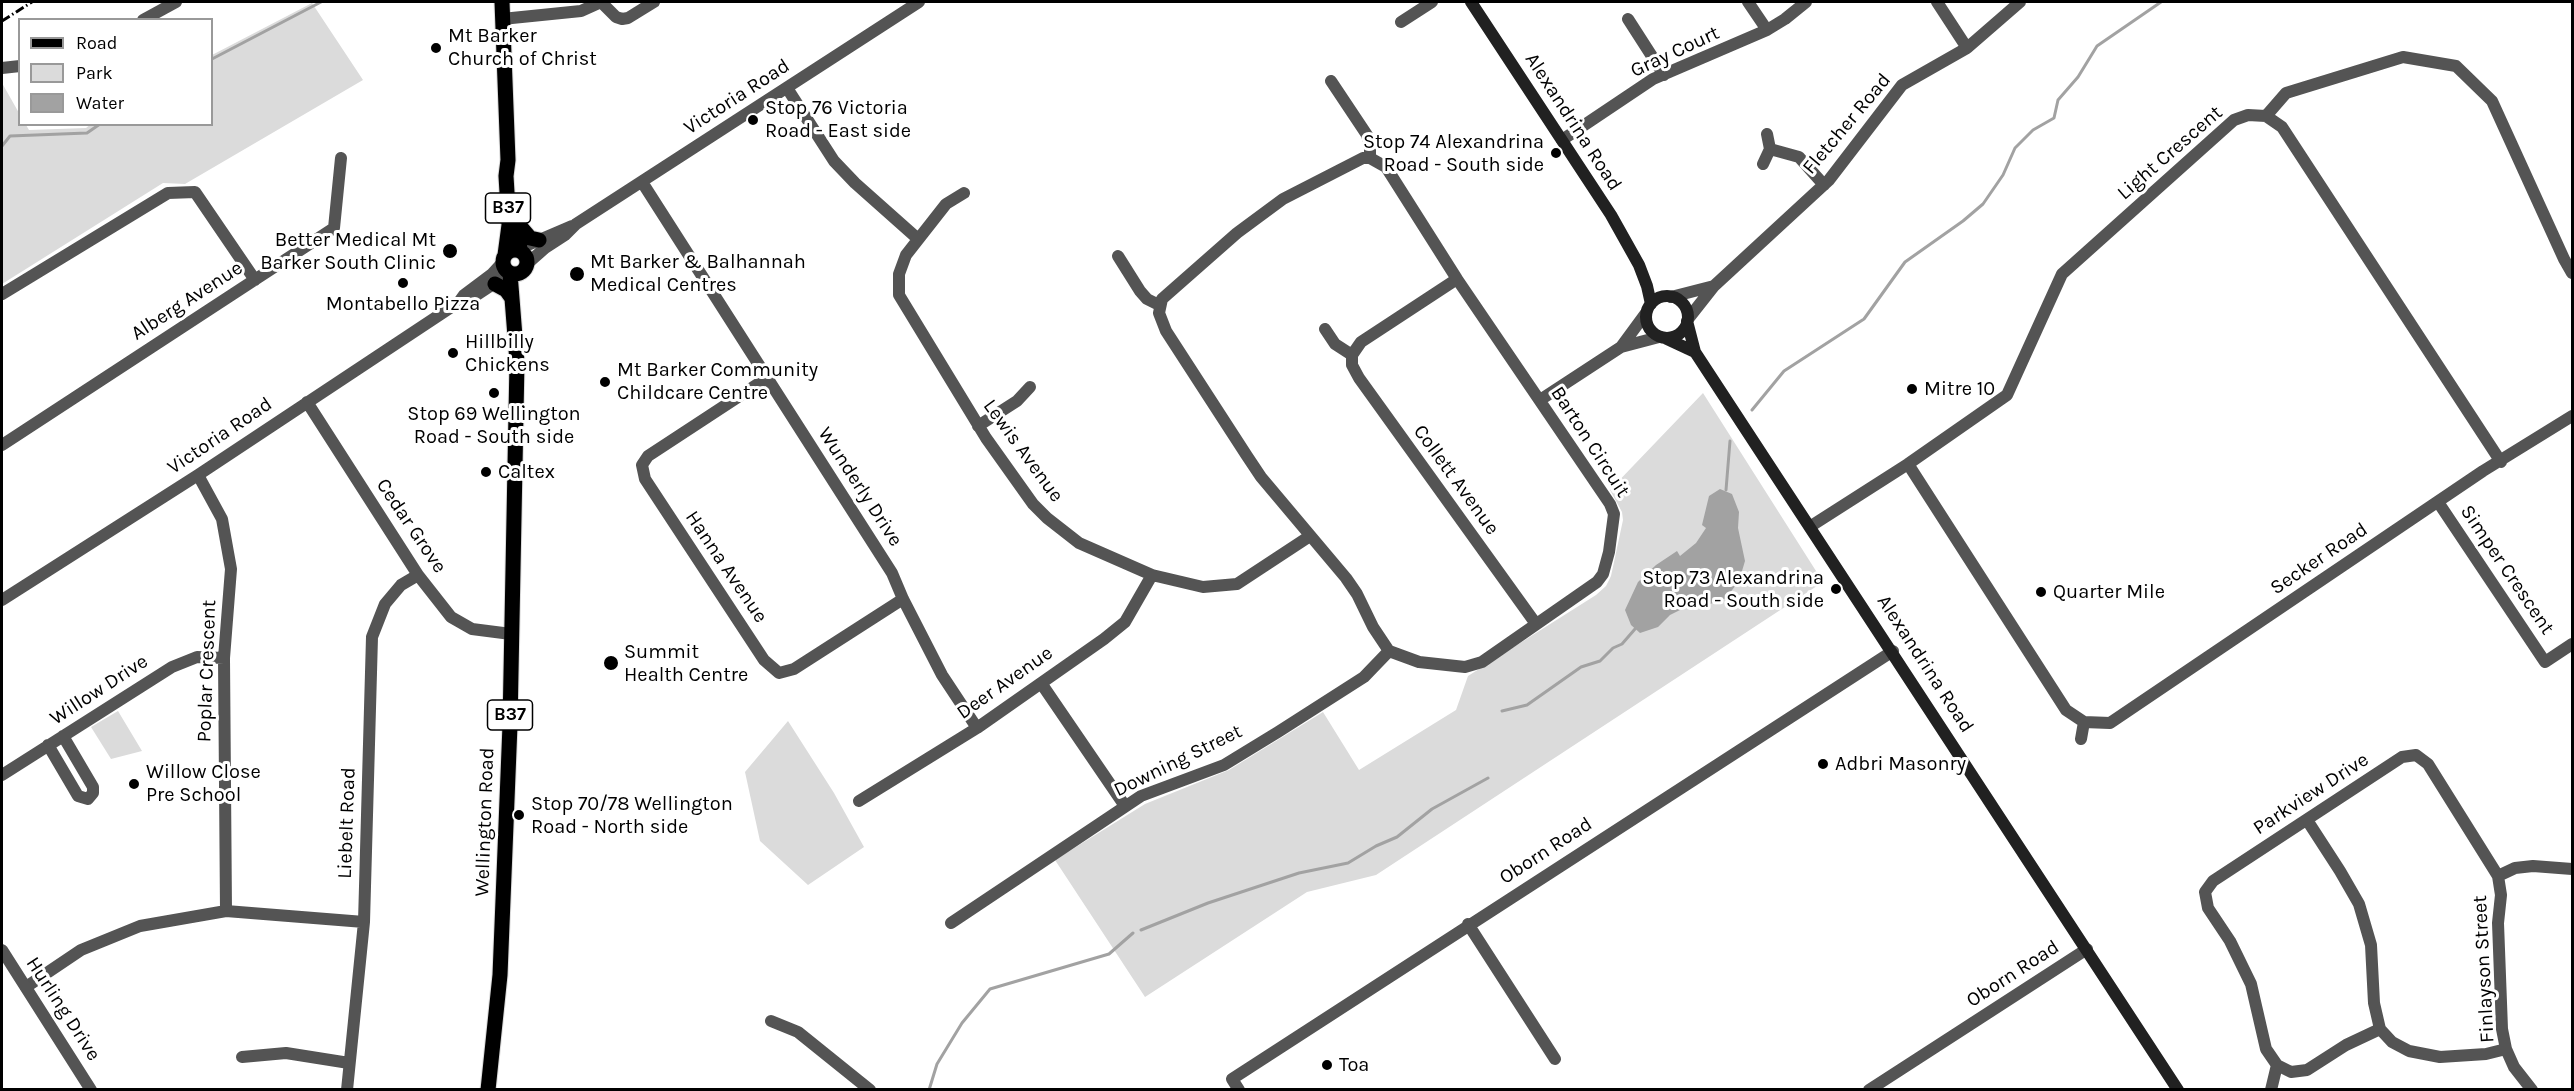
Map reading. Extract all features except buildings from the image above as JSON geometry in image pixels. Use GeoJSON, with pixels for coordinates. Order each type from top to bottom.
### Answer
{"type":"FeatureCollection","features":[{"type":"Feature","properties":{"kind":"main road","name":"Wellington Road"},"geometry":{"type":"LineString","coordinates":[[488,1089],[500,975],[511,634],[516,339],[511,297],[518,224],[508,160],[502,2]]}},
{"type":"Feature","properties":{"kind":"main road","name":"Alexandrina Road"},"geometry":{"type":"LineString","coordinates":[[1471,2],[1611,215],[1639,266],[1647,286],[1648,308]]}},
{"type":"Feature","properties":{"kind":"main road","name":"Wellington Road"},"geometry":{"type":"LineString","coordinates":[[508,160],[506,176],[509,225],[515,262],[519,333],[516,339]]}},
{"type":"Feature","properties":{"kind":"main road"},"geometry":{"type":"LineString","coordinates":[[518,224],[530,238],[538,240]]}},
{"type":"Feature","properties":{"kind":"main road","name":"Alexandrina Road"},"geometry":{"type":"LineString","coordinates":[[1639,266],[1669,297]]}},
{"type":"Feature","properties":{"kind":"main road"},"geometry":{"type":"LineString","coordinates":[[495,284],[506,290],[511,297]]}},
{"type":"Feature","properties":{"kind":"main road"},"geometry":{"type":"LineString","coordinates":[[1662,337],[1677,336],[1685,327],[1687,320],[1682,303],[1669,297],[1655,300],[1648,308],[1648,327],[1662,337],[1695,352]]}},
{"type":"Feature","properties":{"kind":"main road","name":"Alexandrina Road"},"geometry":{"type":"LineString","coordinates":[[1687,320],[1695,352],[2178,1089]]}},
{"type":"Feature","properties":{"kind":"street"},"geometry":{"type":"LineString","coordinates":[[147,18],[176,2]]}},
{"type":"Feature","properties":{"kind":"street"},"geometry":{"type":"LineString","coordinates":[[502,19],[581,11],[601,2],[622,19],[628,18],[654,2]]}},
{"type":"Feature","properties":{"kind":"street","name":"Victoria Road"},"geometry":{"type":"LineString","coordinates":[[459,302],[468,301],[495,284],[538,240],[576,224],[919,2]]}},
{"type":"Feature","properties":{"kind":"street"},"geometry":{"type":"LineString","coordinates":[[1401,22],[1432,2]]}},
{"type":"Feature","properties":{"kind":"street"},"geometry":{"type":"LineString","coordinates":[[1748,2],[1767,30]]}},
{"type":"Feature","properties":{"kind":"street","name":"Gray Court"},"geometry":{"type":"LineString","coordinates":[[1562,140],[1653,79],[1767,30],[1806,2]]}},
{"type":"Feature","properties":{"kind":"street"},"geometry":{"type":"LineString","coordinates":[[1937,2],[1967,48]]}},
{"type":"Feature","properties":{"kind":"street","name":"Fletcher Road"},"geometry":{"type":"LineString","coordinates":[[1687,320],[1714,286],[1824,185],[1902,85],[1967,48],[2020,2]]}},
{"type":"Feature","properties":{"kind":"street"},"geometry":{"type":"LineString","coordinates":[[1628,19],[1664,75]]}},
{"type":"Feature","properties":{"kind":"street"},"geometry":{"type":"LineString","coordinates":[[2501,462],[2282,127],[2266,116],[2286,93],[2403,57],[2456,66],[2492,101],[2572,273]]}},
{"type":"Feature","properties":{"kind":"street"},"geometry":{"type":"LineString","coordinates":[[2,68],[18,66]]}},
{"type":"Feature","properties":{"kind":"street"},"geometry":{"type":"LineString","coordinates":[[1331,81],[1367,135],[1370,158],[1355,160],[1283,200],[1237,233],[1171,290],[1159,304],[1161,320],[1166,331],[1247,456],[1346,578],[1389,651]]}},
{"type":"Feature","properties":{"kind":"street"},"geometry":{"type":"LineString","coordinates":[[787,88],[834,161],[855,183],[918,239]]}},
{"type":"Feature","properties":{"kind":"street","name":"Light Crescent"},"geometry":{"type":"LineString","coordinates":[[1908,464],[2007,395],[2062,274],[2234,120],[2248,115],[2266,116]]}},
{"type":"Feature","properties":{"kind":"street"},"geometry":{"type":"LineString","coordinates":[[1763,164],[1770,149],[1767,134]]}},
{"type":"Feature","properties":{"kind":"street"},"geometry":{"type":"LineString","coordinates":[[1770,149],[1799,157],[1824,185]]}},
{"type":"Feature","properties":{"kind":"street","name":"Alberg Avenue"},"geometry":{"type":"LineString","coordinates":[[2,445],[334,228],[341,158]]}},
{"type":"Feature","properties":{"kind":"street","name":"Barton Circuit"},"geometry":{"type":"LineString","coordinates":[[1370,158],[1386,167],[1457,279],[1610,504],[1614,514],[1609,552],[1600,579],[1482,662],[1465,668],[1419,662],[1389,651]]}},
{"type":"Feature","properties":{"kind":"street","name":"Wunderly Drive"},"geometry":{"type":"LineString","coordinates":[[642,182],[892,573],[942,675],[977,728]]}},
{"type":"Feature","properties":{"kind":"street"},"geometry":{"type":"LineString","coordinates":[[2,294],[168,193],[195,192],[255,280]]}},
{"type":"Feature","properties":{"kind":"street","name":"Lewis Avenue"},"geometry":{"type":"LineString","coordinates":[[964,193],[946,204],[918,239],[898,274],[899,295],[978,426],[1033,504],[1047,518],[1079,543],[1152,575],[1203,587],[1237,584],[1310,536]]}},
{"type":"Feature","properties":{"kind":"street","name":"Victoria Road"},"geometry":{"type":"LineString","coordinates":[[2,600],[198,475],[459,302],[464,295],[492,274],[536,254],[565,236],[576,224]]}},
{"type":"Feature","properties":{"kind":"street"},"geometry":{"type":"LineString","coordinates":[[1118,256],[1140,291],[1148,299],[1159,304]]}},
{"type":"Feature","properties":{"kind":"street"},"geometry":{"type":"LineString","coordinates":[[1352,355],[1360,342],[1457,279]]}},
{"type":"Feature","properties":{"kind":"street","name":"Fletcher Road"},"geometry":{"type":"LineString","coordinates":[[1669,297],[1714,286]]}},
{"type":"Feature","properties":{"kind":"street"},"geometry":{"type":"LineString","coordinates":[[1621,347],[1648,308]]}},
{"type":"Feature","properties":{"kind":"street","name":"Collett Avenue"},"geometry":{"type":"LineString","coordinates":[[1325,328],[1335,344],[1352,355],[1352,365],[1359,378],[1536,624]]}},
{"type":"Feature","properties":{"kind":"street"},"geometry":{"type":"LineString","coordinates":[[1540,400],[1621,347],[1662,337]]}},
{"type":"Feature","properties":{"kind":"street","name":"Hanna Avenue"},"geometry":{"type":"LineString","coordinates":[[766,378],[648,456],[642,465],[645,479],[765,660],[772,669],[779,673],[786,673],[794,669],[903,599]]}},
{"type":"Feature","properties":{"kind":"street"},"geometry":{"type":"LineString","coordinates":[[978,426],[1017,401],[1030,387]]}},
{"type":"Feature","properties":{"kind":"street","name":"Cedar Grove"},"geometry":{"type":"LineString","coordinates":[[307,402],[418,575],[451,617],[472,629],[511,634]]}},
{"type":"Feature","properties":{"kind":"street","name":"Secker Road"},"geometry":{"type":"LineString","coordinates":[[2084,722],[2110,723],[2438,502],[2572,419]]}},
{"type":"Feature","properties":{"kind":"street"},"geometry":{"type":"LineString","coordinates":[[1811,526],[1908,464],[2066,710],[2084,722],[2081,739]]}},
{"type":"Feature","properties":{"kind":"street","name":"Poplar Crescent"},"geometry":{"type":"LineString","coordinates":[[198,475],[222,519],[231,569],[224,658],[226,911]]}},
{"type":"Feature","properties":{"kind":"street","name":"Simper Crescent"},"geometry":{"type":"LineString","coordinates":[[2438,502],[2545,662],[2572,644]]}},
{"type":"Feature","properties":{"kind":"street","name":"Liebelt Road"},"geometry":{"type":"LineString","coordinates":[[347,1089],[364,922],[372,637],[385,604],[401,585],[418,575]]}},
{"type":"Feature","properties":{"kind":"street","name":"Deer Avenue"},"geometry":{"type":"LineString","coordinates":[[859,801],[977,728],[1125,622],[1152,575]]}},
{"type":"Feature","properties":{"kind":"street","name":"Downing Street"},"geometry":{"type":"LineString","coordinates":[[951,923],[1125,806],[1163,787],[1224,765],[1364,677],[1389,651]]}},
{"type":"Feature","properties":{"kind":"street","name":"Oborn Road"},"geometry":{"type":"LineString","coordinates":[[1239,1089],[1232,1079],[1468,924],[1893,651]]}},
{"type":"Feature","properties":{"kind":"street","name":"Willow Drive"},"geometry":{"type":"LineString","coordinates":[[2,775],[157,675],[185,660],[197,657],[224,658]]}},
{"type":"Feature","properties":{"kind":"street"},"geometry":{"type":"LineString","coordinates":[[1041,683],[1125,806]]}},
{"type":"Feature","properties":{"kind":"street"},"geometry":{"type":"LineString","coordinates":[[48,745],[78,796],[88,799],[93,793],[93,787],[63,736]]}},
{"type":"Feature","properties":{"kind":"street","name":"Parkview Drive"},"geometry":{"type":"LineString","coordinates":[[2277,1065],[2266,1049],[2251,984],[2230,941],[2208,908],[2205,892],[2212,881],[2402,757],[2416,755],[2428,764],[2498,876]]}},
{"type":"Feature","properties":{"kind":"street"},"geometry":{"type":"LineString","coordinates":[[2307,820],[2359,904],[2371,945],[2374,1004],[2380,1029],[2392,1042],[2409,1051],[2440,1057],[2486,1054],[2506,1049]]}},
{"type":"Feature","properties":{"kind":"street"},"geometry":{"type":"LineString","coordinates":[[2498,876],[2515,868],[2533,866],[2572,869]]}},
{"type":"Feature","properties":{"kind":"street","name":"Finlayson Street"},"geometry":{"type":"LineString","coordinates":[[2498,876],[2502,1029],[2506,1049],[2514,1067],[2532,1089]]}},
{"type":"Feature","properties":{"kind":"street"},"geometry":{"type":"LineString","coordinates":[[26,987],[81,950],[130,930],[226,911],[364,922]]}},
{"type":"Feature","properties":{"kind":"street"},"geometry":{"type":"LineString","coordinates":[[1468,924],[1555,1059]]}},
{"type":"Feature","properties":{"kind":"street","name":"Oborn Road"},"geometry":{"type":"LineString","coordinates":[[1869,1089],[2087,949]]}},
{"type":"Feature","properties":{"kind":"street","name":"Hurling Drive"},"geometry":{"type":"LineString","coordinates":[[2,950],[90,1089]]}},
{"type":"Feature","properties":{"kind":"street"},"geometry":{"type":"LineString","coordinates":[[771,1021],[798,1032],[870,1089]]}},
{"type":"Feature","properties":{"kind":"street"},"geometry":{"type":"LineString","coordinates":[[2271,1089],[2277,1065],[2291,1072],[2307,1070],[2346,1045],[2380,1029]]}},
{"type":"Feature","properties":{"kind":"street"},"geometry":{"type":"LineString","coordinates":[[242,1057],[286,1053],[349,1063]]}},
{"type":"Feature","properties":{"kind":"green space"},"geometry":{"type":"Polygon","coordinates":[[[312,3],[363,80],[185,184],[163,183],[2,284],[2,83],[18,111],[18,126],[27,126],[29,130],[86,128],[88,126],[213,126],[213,54],[312,3]]]}},
{"type":"Feature","properties":{"kind":"green space"},"geometry":{"type":"Polygon","coordinates":[[[1703,393],[1823,582],[1376,875],[1307,892],[1145,997],[1055,860],[1145,804],[1229,770],[1323,712],[1359,770],[1456,710],[1468,676],[1596,595],[1606,586],[1611,576],[1623,520],[1622,512],[1610,490],[1703,393]]]}},
{"type":"Feature","properties":{"kind":"green space"},"geometry":{"type":"Polygon","coordinates":[[[118,711],[142,751],[111,759],[91,727],[118,711]]]}},
{"type":"Feature","properties":{"kind":"green space"},"geometry":{"type":"Polygon","coordinates":[[[788,721],[834,793],[864,847],[808,885],[760,841],[745,772],[788,721]]]}},
{"type":"Feature","properties":{"kind":"water"},"geometry":{"type":"Polygon","coordinates":[[[1720,489],[1732,494],[1739,512],[1738,528],[1745,561],[1739,581],[1726,598],[1705,606],[1686,607],[1670,615],[1658,627],[1640,633],[1631,625],[1625,610],[1638,582],[1656,565],[1677,551],[1680,556],[1696,543],[1706,528],[1702,525],[1709,496],[1720,489]]]}},
{"type":"Feature","properties":{"kind":"waterway"},"geometry":{"type":"LineString","coordinates":[[213,58],[321,2]]}},
{"type":"Feature","properties":{"kind":"waterway"},"geometry":{"type":"LineString","coordinates":[[1752,410],[1784,371],[1864,319],[1905,262],[1983,204],[2003,175],[2015,148],[2033,130],[2054,118],[2058,100],[2078,77],[2097,46],[2161,2]]}},
{"type":"Feature","properties":{"kind":"waterway"},"geometry":{"type":"LineString","coordinates":[[2,146],[10,136],[87,133],[97,126]]}},
{"type":"Feature","properties":{"kind":"waterway"},"geometry":{"type":"LineString","coordinates":[[1726,490],[1730,441]]}},
{"type":"Feature","properties":{"kind":"waterway"},"geometry":{"type":"LineString","coordinates":[[1502,711],[1527,705],[1581,667],[1600,661],[1613,648],[1622,644],[1635,629]]}},
{"type":"Feature","properties":{"kind":"waterway"},"geometry":{"type":"LineString","coordinates":[[1141,930],[1208,903],[1299,873],[1348,863],[1376,846],[1397,837],[1432,809],[1488,778]]}},
{"type":"Feature","properties":{"kind":"waterway"},"geometry":{"type":"LineString","coordinates":[[929,1090],[937,1064],[962,1023],[990,989],[1109,954],[1133,933]]}},
{"type":"Feature","properties":{"kind":"railway"},"geometry":{"type":"LineString","coordinates":[[2,21],[32,2]]}},
{"type":"Feature","properties":{"kind":"place","name":"Mt Barker Church of Christ"},"geometry":{"type":"Point","coordinates":[436,48]}},
{"type":"Feature","properties":{"kind":"place","name":"Stop 76 Victoria Road - East side"},"geometry":{"type":"Point","coordinates":[753,120]}},
{"type":"Feature","properties":{"kind":"place","name":"Stop 74 Alexandrina Road - South side"},"geometry":{"type":"Point","coordinates":[1556,153]}},
{"type":"Feature","properties":{"kind":"place","name":"Better Medical Mt Barker South Clinic"},"geometry":{"type":"Point","coordinates":[450,251]}},
{"type":"Feature","properties":{"kind":"place","name":"Mt Barker & Balhannah Medical Centres"},"geometry":{"type":"Point","coordinates":[577,274]}},
{"type":"Feature","properties":{"kind":"place","name":"Montabello Pizza"},"geometry":{"type":"Point","coordinates":[403,283]}},
{"type":"Feature","properties":{"kind":"place","name":"Hillbilly Chickens"},"geometry":{"type":"Point","coordinates":[453,353]}},
{"type":"Feature","properties":{"kind":"place","name":"Mt Barker Community Childcare Centre"},"geometry":{"type":"Point","coordinates":[605,382]}},
{"type":"Feature","properties":{"kind":"place","name":"Mitre 10"},"geometry":{"type":"Point","coordinates":[1912,389]}},
{"type":"Feature","properties":{"kind":"place","name":"Stop 69 Wellington Road - South side"},"geometry":{"type":"Point","coordinates":[494,393]}},
{"type":"Feature","properties":{"kind":"place","name":"Caltex"},"geometry":{"type":"Point","coordinates":[486,472]}},
{"type":"Feature","properties":{"kind":"place","name":"Stop 73 Alexandrina Road - South side"},"geometry":{"type":"Point","coordinates":[1836,589]}},
{"type":"Feature","properties":{"kind":"place","name":"Quarter Mile"},"geometry":{"type":"Point","coordinates":[2041,592]}},
{"type":"Feature","properties":{"kind":"place","name":"Summit Health Centre"},"geometry":{"type":"Point","coordinates":[611,663]}},
{"type":"Feature","properties":{"kind":"place","name":"Adbri Masonry"},"geometry":{"type":"Point","coordinates":[1823,764]}},
{"type":"Feature","properties":{"kind":"place","name":"Willow Close Pre School"},"geometry":{"type":"Point","coordinates":[134,784]}},
{"type":"Feature","properties":{"kind":"place","name":"Stop 70/78 Wellington Road - North side"},"geometry":{"type":"Point","coordinates":[519,815]}},
{"type":"Feature","properties":{"kind":"place","name":"Toa"},"geometry":{"type":"Point","coordinates":[1327,1065]}}]}
